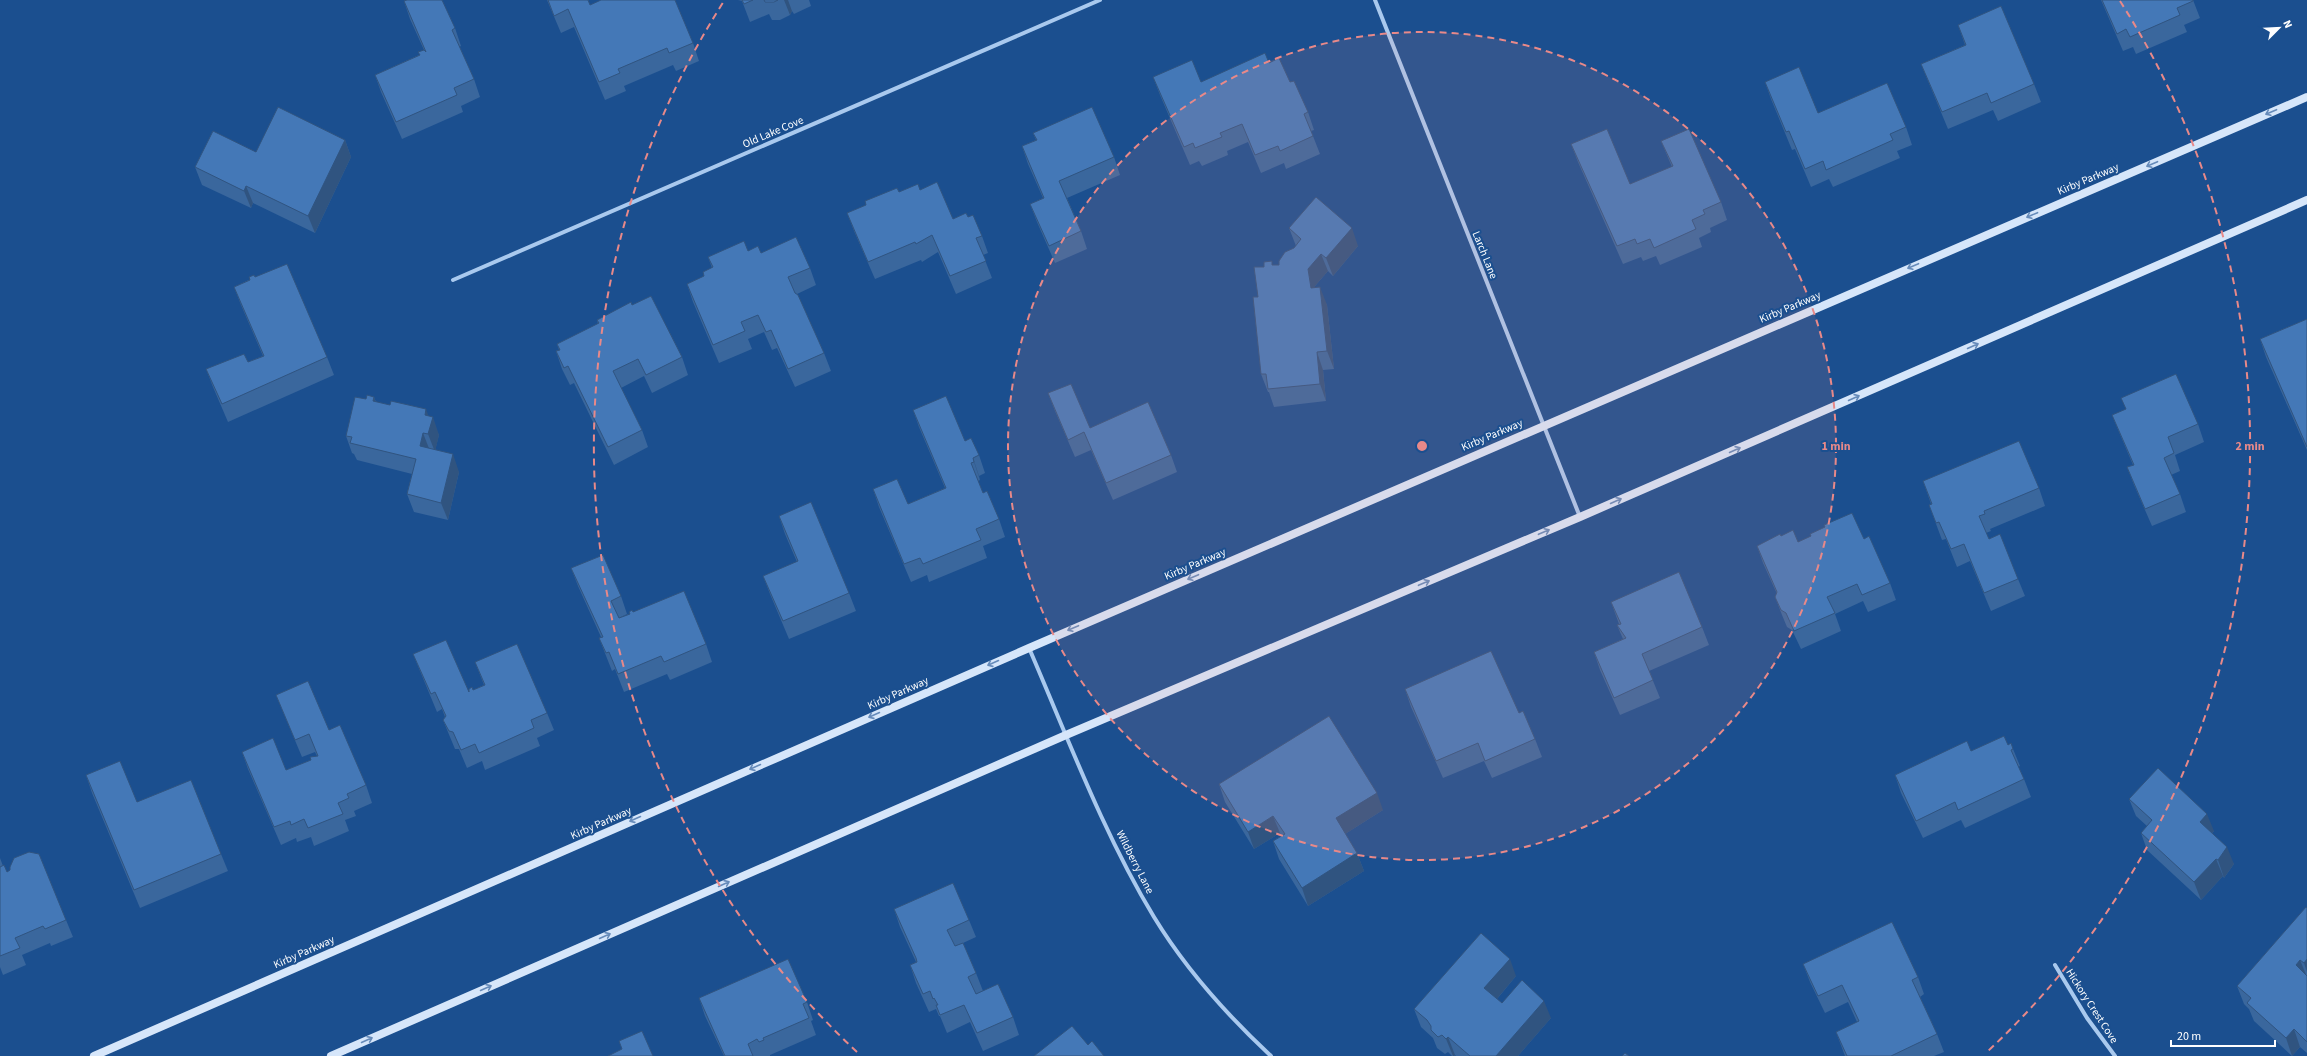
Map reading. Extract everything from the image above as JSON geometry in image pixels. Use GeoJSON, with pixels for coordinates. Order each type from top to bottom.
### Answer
{"type":"FeatureCollection","features":[{"type":"Feature","properties":{"kind":"main road","name":"Kirby Parkway"},"geometry":{"type":"LineString","coordinates":[[94,1056],[1543,425],[2307,97]]}},
{"type":"Feature","properties":{"kind":"main road"},"geometry":{"type":"LineString","coordinates":[[331,1056],[1066,735],[1580,517],[2307,200]]}},
{"type":"Feature","properties":{"kind":"street","name":"Old Lake Cove"},"geometry":{"type":"LineString","coordinates":[[453,280],[1100,0]]}},
{"type":"Feature","properties":{"kind":"street","name":"Larch Lane"},"geometry":{"type":"LineString","coordinates":[[1375,0],[1580,517]]}},
{"type":"Feature","properties":{"kind":"street","name":"Wildberry Lane"},"geometry":{"type":"LineString","coordinates":[[1029,648],[1066,735],[1128,871],[1154,918],[1183,959],[1221,1004],[1271,1056]]}},
{"type":"Feature","properties":{"kind":"street","name":"Hickory Crest Cove"},"geometry":{"type":"LineString","coordinates":[[2055,965],[2087,1018],[2115,1056]]}},
{"type":"Feature","properties":{"kind":"building"},"geometry":{"type":"Polygon","coordinates":[[[442,0],[455,28],[452,30],[474,79],[454,88],[457,95],[396,122],[375,75],[420,55],[418,52],[424,50],[426,52],[404,1],[442,0]]]}},
{"type":"Feature","properties":{"kind":"building"},"geometry":{"type":"Polygon","coordinates":[[[548,0],[588,0],[590,5],[601,0],[675,0],[693,43],[669,53],[667,48],[618,69],[620,73],[599,82],[568,9],[554,16],[548,0]]]}},
{"type":"Feature","properties":{"kind":"building"},"geometry":{"type":"Polygon","coordinates":[[[742,0],[753,0],[744,4],[742,0]]]}},
{"type":"Feature","properties":{"kind":"building"},"geometry":{"type":"Polygon","coordinates":[[[764,0],[778,0],[774,2],[765,2],[764,0]]]}},
{"type":"Feature","properties":{"kind":"building"},"geometry":{"type":"Polygon","coordinates":[[[2102,0],[2193,1],[2177,8],[2180,15],[2130,37],[2126,29],[2117,34],[2102,0]]]}},
{"type":"Feature","properties":{"kind":"building"},"geometry":{"type":"Polygon","coordinates":[[[2001,6],[2034,84],[1991,103],[1987,93],[1942,112],[1921,64],[1966,45],[1958,25],[2001,6]]]}},
{"type":"Feature","properties":{"kind":"building"},"geometry":{"type":"Polygon","coordinates":[[[1265,53],[1269,63],[1279,58],[1290,82],[1294,81],[1308,112],[1304,114],[1313,136],[1280,151],[1278,146],[1255,155],[1242,124],[1220,133],[1222,137],[1195,148],[1193,143],[1184,147],[1153,77],[1192,60],[1201,82],[1265,53]]]}},
{"type":"Feature","properties":{"kind":"building"},"geometry":{"type":"Polygon","coordinates":[[[1799,67],[1818,113],[1887,83],[1906,127],[1890,134],[1893,140],[1826,170],[1823,161],[1805,169],[1789,131],[1786,132],[1765,82],[1799,67]]]}},
{"type":"Feature","properties":{"kind":"building"},"geometry":{"type":"Polygon","coordinates":[[[278,107],[345,140],[308,216],[246,186],[244,191],[195,167],[213,131],[256,152],[278,107]]]}},
{"type":"Feature","properties":{"kind":"building"},"geometry":{"type":"Polygon","coordinates":[[[1092,107],[1114,157],[1059,181],[1081,231],[1049,246],[1030,204],[1044,198],[1022,146],[1037,140],[1033,133],[1092,107]]]}},
{"type":"Feature","properties":{"kind":"building"},"geometry":{"type":"Polygon","coordinates":[[[1607,129],[1630,184],[1673,166],[1661,141],[1689,129],[1721,202],[1703,210],[1705,214],[1692,220],[1696,229],[1654,248],[1650,239],[1637,244],[1635,239],[1617,246],[1571,144],[1607,129]]]}},
{"type":"Feature","properties":{"kind":"building"},"geometry":{"type":"Polygon","coordinates":[[[937,182],[953,219],[966,213],[968,217],[973,215],[982,236],[976,238],[986,261],[950,276],[932,235],[916,244],[915,242],[868,262],[847,213],[866,205],[865,201],[897,188],[899,192],[918,184],[920,190],[937,182]]]}},
{"type":"Feature","properties":{"kind":"building"},"geometry":{"type":"Polygon","coordinates":[[[1316,197],[1352,228],[1326,258],[1321,254],[1308,269],[1311,288],[1320,287],[1327,351],[1317,352],[1320,384],[1268,389],[1266,374],[1261,374],[1253,297],[1258,297],[1254,267],[1264,267],[1264,262],[1272,261],[1272,265],[1279,265],[1279,261],[1285,252],[1294,248],[1301,239],[1289,228],[1316,197]]]}},
{"type":"Feature","properties":{"kind":"building"},"geometry":{"type":"Polygon","coordinates":[[[796,237],[810,268],[788,277],[795,293],[798,295],[824,353],[788,369],[771,330],[766,332],[758,315],[741,322],[745,331],[713,345],[687,284],[704,276],[703,272],[713,267],[708,257],[744,241],[748,251],[758,246],[761,253],[796,237]]]}},
{"type":"Feature","properties":{"kind":"building"},"geometry":{"type":"Polygon","coordinates":[[[287,264],[327,357],[222,404],[206,369],[244,354],[248,362],[264,356],[234,287],[250,280],[249,277],[254,275],[255,277],[287,264]]]}},
{"type":"Feature","properties":{"kind":"building"},"geometry":{"type":"Polygon","coordinates":[[[651,296],[682,357],[646,375],[638,359],[613,371],[642,430],[608,447],[568,366],[564,368],[556,351],[560,350],[557,344],[599,323],[597,320],[631,302],[632,305],[651,296]]]}},
{"type":"Feature","properties":{"kind":"building"},"geometry":{"type":"Polygon","coordinates":[[[2307,319],[2307,447],[2260,339],[2307,319]]]}},
{"type":"Feature","properties":{"kind":"building"},"geometry":{"type":"Polygon","coordinates":[[[2176,374],[2198,424],[2168,437],[2174,453],[2164,458],[2180,494],[2145,509],[2127,467],[2134,465],[2112,415],[2126,409],[2121,398],[2176,374]]]}},
{"type":"Feature","properties":{"kind":"building"},"geometry":{"type":"Polygon","coordinates":[[[1071,384],[1090,428],[1148,402],[1171,455],[1106,483],[1084,432],[1068,440],[1048,393],[1071,384]]]}},
{"type":"Feature","properties":{"kind":"building"},"geometry":{"type":"Polygon","coordinates":[[[367,395],[374,397],[373,401],[390,405],[391,401],[426,409],[425,415],[433,417],[428,434],[423,433],[420,446],[453,454],[441,503],[407,494],[416,459],[350,443],[352,437],[346,436],[355,397],[366,399],[367,395]]]}},
{"type":"Feature","properties":{"kind":"building"},"geometry":{"type":"Polygon","coordinates":[[[946,396],[965,441],[971,438],[979,455],[973,458],[974,462],[971,463],[983,493],[987,491],[999,519],[976,529],[981,540],[923,564],[920,558],[904,564],[873,489],[897,479],[908,504],[946,488],[913,410],[946,396]]]}},
{"type":"Feature","properties":{"kind":"building"},"geometry":{"type":"Polygon","coordinates":[[[2019,441],[2039,488],[1984,511],[1985,514],[1979,516],[1989,539],[2000,534],[2018,579],[1984,593],[1964,544],[1951,549],[1939,522],[1936,523],[1929,505],[1932,504],[1923,481],[2019,441]]]}},
{"type":"Feature","properties":{"kind":"building"},"geometry":{"type":"Polygon","coordinates":[[[811,502],[849,593],[783,621],[763,576],[798,561],[779,516],[811,502]]]}},
{"type":"Feature","properties":{"kind":"building"},"geometry":{"type":"Polygon","coordinates":[[[1852,513],[1864,539],[1869,536],[1890,583],[1862,595],[1857,584],[1827,597],[1835,613],[1794,631],[1786,613],[1781,610],[1775,597],[1777,592],[1757,546],[1780,534],[1781,536],[1793,530],[1798,542],[1825,527],[1824,525],[1852,513]]]}},
{"type":"Feature","properties":{"kind":"building"},"geometry":{"type":"Polygon","coordinates":[[[603,555],[621,596],[611,601],[619,618],[630,614],[629,612],[632,610],[633,612],[684,591],[706,644],[664,662],[661,656],[618,674],[609,652],[606,653],[599,638],[603,637],[571,568],[603,555]]]}},
{"type":"Feature","properties":{"kind":"building"},"geometry":{"type":"Polygon","coordinates":[[[1679,572],[1702,627],[1642,654],[1653,680],[1614,698],[1594,652],[1626,638],[1617,625],[1621,624],[1611,602],[1679,572]]]}},
{"type":"Feature","properties":{"kind":"building"},"geometry":{"type":"Polygon","coordinates":[[[446,640],[469,692],[469,689],[472,687],[473,690],[485,685],[475,662],[517,644],[547,713],[531,720],[534,728],[479,753],[475,744],[461,750],[453,732],[449,731],[443,720],[446,716],[435,692],[431,694],[413,654],[446,640]]]}},
{"type":"Feature","properties":{"kind":"building"},"geometry":{"type":"Polygon","coordinates":[[[1491,651],[1519,713],[1523,711],[1535,739],[1485,761],[1478,743],[1436,761],[1405,689],[1491,651]]]}},
{"type":"Feature","properties":{"kind":"building"},"geometry":{"type":"Polygon","coordinates":[[[308,681],[329,730],[340,725],[366,785],[347,794],[349,798],[338,803],[343,814],[308,828],[304,819],[291,825],[290,821],[274,827],[242,752],[273,738],[286,770],[311,760],[310,757],[318,756],[309,734],[295,740],[276,695],[308,681]]]}},
{"type":"Feature","properties":{"kind":"building"},"geometry":{"type":"Polygon","coordinates":[[[1329,716],[1377,793],[1336,818],[1357,853],[1302,888],[1273,841],[1285,834],[1273,816],[1248,832],[1219,784],[1329,716]]]}},
{"type":"Feature","properties":{"kind":"building"},"geometry":{"type":"Polygon","coordinates":[[[2004,736],[2008,745],[2011,743],[2013,749],[2011,750],[2024,779],[1958,810],[1955,802],[1916,821],[1895,775],[1967,741],[1971,751],[2004,736]]]}},
{"type":"Feature","properties":{"kind":"building"},"geometry":{"type":"Polygon","coordinates":[[[120,761],[137,802],[191,780],[221,854],[134,890],[86,775],[120,761]]]}},
{"type":"Feature","properties":{"kind":"building"},"geometry":{"type":"Polygon","coordinates":[[[2158,768],[2207,814],[2200,822],[2227,847],[2218,860],[2216,859],[2194,882],[2141,833],[2152,820],[2129,799],[2158,768]]]}},
{"type":"Feature","properties":{"kind":"building"},"geometry":{"type":"Polygon","coordinates":[[[29,852],[39,854],[66,920],[45,929],[43,926],[15,938],[20,948],[0,956],[0,867],[4,865],[7,872],[10,870],[14,858],[29,852]]]}},
{"type":"Feature","properties":{"kind":"building"},"geometry":{"type":"Polygon","coordinates":[[[953,883],[969,920],[947,930],[955,946],[963,943],[976,973],[968,977],[976,994],[998,984],[1013,1017],[977,1033],[964,1005],[940,1015],[936,1005],[938,1005],[934,998],[933,999],[930,991],[923,994],[910,965],[917,962],[916,958],[894,909],[953,883]]]}},
{"type":"Feature","properties":{"kind":"building"},"geometry":{"type":"Polygon","coordinates":[[[2306,907],[2307,959],[2304,963],[2300,960],[2296,965],[2307,976],[2307,1042],[2294,1029],[2286,1038],[2247,1003],[2251,998],[2237,986],[2306,907]]]}},
{"type":"Feature","properties":{"kind":"building"},"geometry":{"type":"Polygon","coordinates":[[[1892,922],[1918,977],[1912,980],[1937,1034],[1891,1056],[1847,1056],[1836,1032],[1859,1021],[1842,985],[1818,996],[1803,964],[1892,922]]]}},
{"type":"Feature","properties":{"kind":"building"},"geometry":{"type":"Polygon","coordinates":[[[1481,933],[1510,959],[1484,988],[1502,1003],[1522,980],[1544,1001],[1496,1056],[1470,1056],[1448,1037],[1446,1039],[1442,1035],[1438,1037],[1431,1030],[1431,1026],[1427,1020],[1414,1009],[1481,933]]]}},
{"type":"Feature","properties":{"kind":"building"},"geometry":{"type":"Polygon","coordinates":[[[788,959],[807,1002],[803,1004],[809,1018],[763,1038],[764,1040],[759,1042],[757,1039],[748,1044],[753,1056],[725,1056],[699,998],[788,959]]]}},
{"type":"Feature","properties":{"kind":"building"},"geometry":{"type":"Polygon","coordinates":[[[1072,1026],[1088,1045],[1092,1041],[1104,1056],[1034,1056],[1072,1026]]]}},
{"type":"Feature","properties":{"kind":"building"},"geometry":{"type":"Polygon","coordinates":[[[642,1031],[653,1056],[608,1056],[622,1049],[619,1041],[642,1031]]]}},
{"type":"Feature","properties":{"kind":"building"},"geometry":{"type":"Polygon","coordinates":[[[1625,1053],[1629,1056],[1622,1056],[1625,1053]]]}}]}
